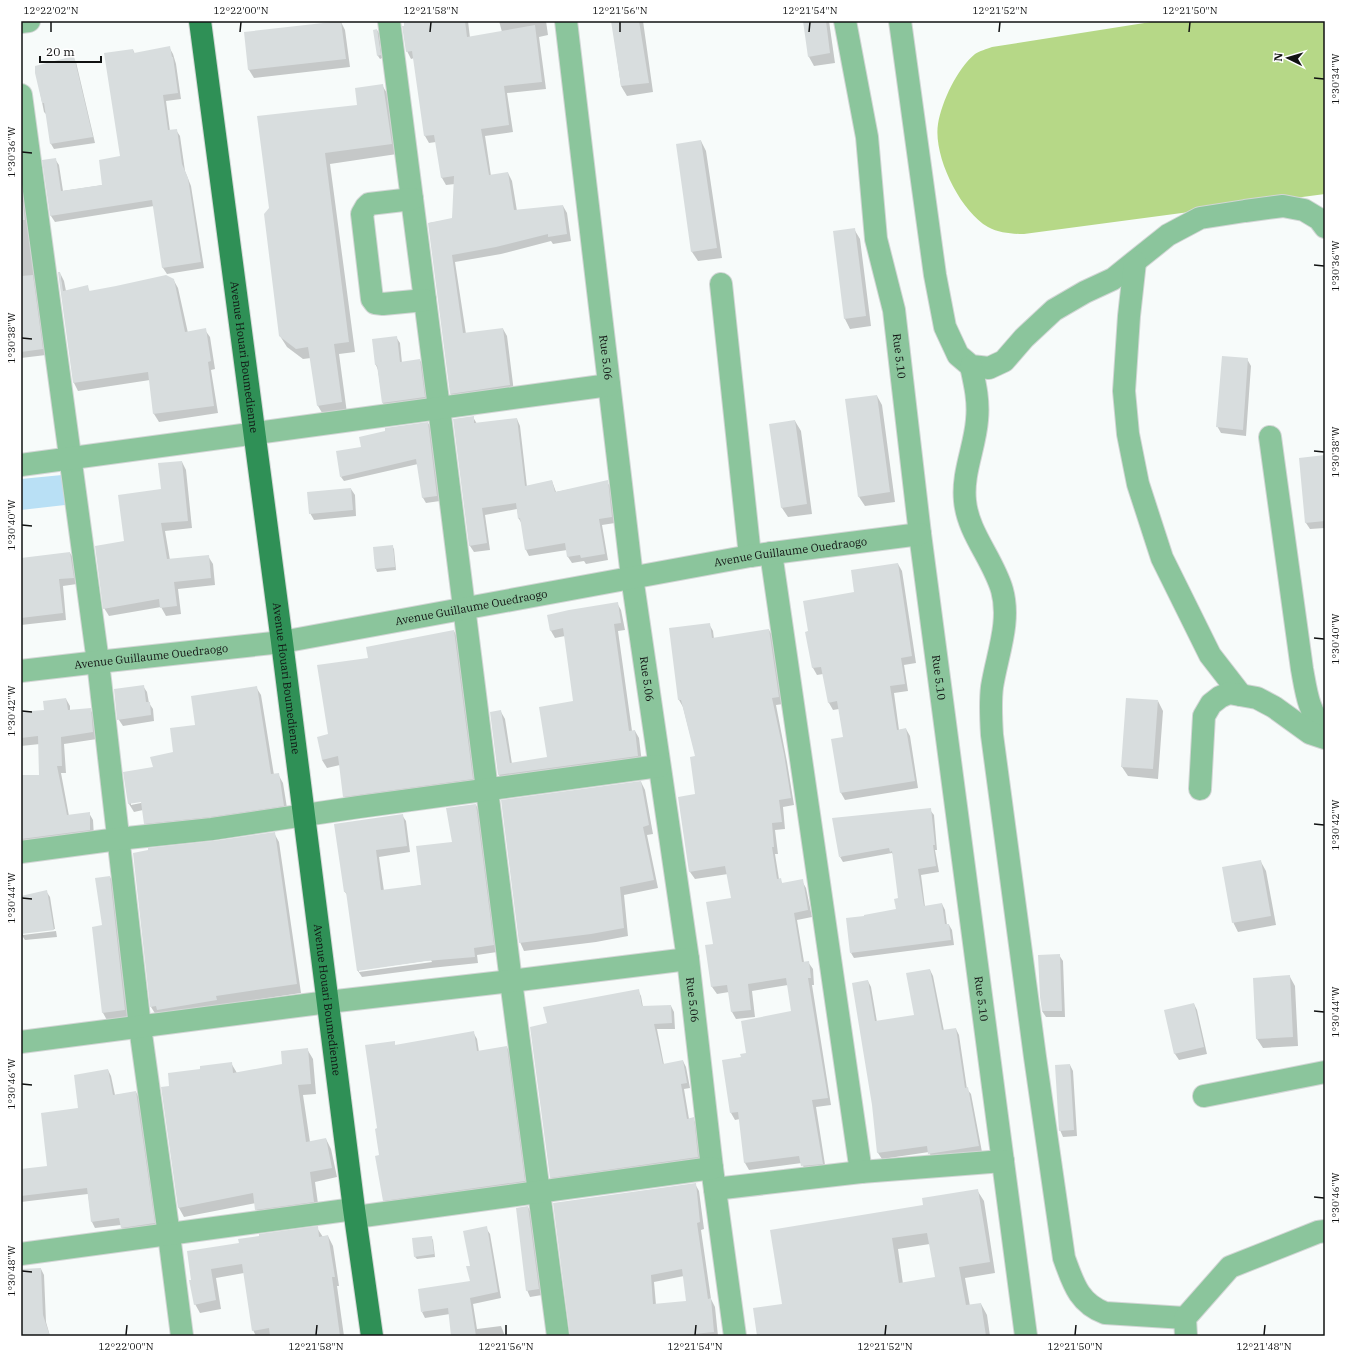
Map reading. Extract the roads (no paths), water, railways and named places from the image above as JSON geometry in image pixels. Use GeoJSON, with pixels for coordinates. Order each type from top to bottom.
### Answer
{"type":"FeatureCollection","features":[{"type":"Feature","properties":{"kind":"main road","name":"Avenue Houari Boumedienne"},"geometry":{"type":"LineString","coordinates":[[200,21],[372,1336]]}},
{"type":"Feature","properties":{"kind":"street"},"geometry":{"type":"LineString","coordinates":[[21,22],[29,21]]}},
{"type":"Feature","properties":{"kind":"street"},"geometry":{"type":"LineString","coordinates":[[389,21],[511,981],[558,1336]]}},
{"type":"Feature","properties":{"kind":"street","name":"Rue 5.06"},"geometry":{"type":"LineString","coordinates":[[566,21],[632,577],[688,959],[712,1168],[735,1336]]}},
{"type":"Feature","properties":{"kind":"street","name":"Rue 5.10"},"geometry":{"type":"LineString","coordinates":[[845,21],[867,136],[876,239],[894,310],[920,534],[1026,1336]]}},
{"type":"Feature","properties":{"kind":"street"},"geometry":{"type":"LineString","coordinates":[[900,21],[935,275],[945,327],[958,355],[971,366],[989,368],[1004,361],[1024,338],[1054,310],[1085,292],[1113,279],[1168,235],[1200,218],[1283,206],[1304,210],[1319,219],[1325,227]]}},
{"type":"Feature","properties":{"kind":"street"},"geometry":{"type":"LineString","coordinates":[[21,95],[98,662],[140,1027],[182,1336]]}},
{"type":"Feature","properties":{"kind":"street"},"geometry":{"type":"LineString","coordinates":[[412,199],[370,204],[366,207],[362,214],[372,299],[375,303],[383,304],[425,300]]}},
{"type":"Feature","properties":{"kind":"street"},"geometry":{"type":"LineString","coordinates":[[1135,262],[1129,316],[1124,391],[1128,434],[1138,484],[1166,565],[1210,655],[1241,695]]}},
{"type":"Feature","properties":{"kind":"street"},"geometry":{"type":"LineString","coordinates":[[721,284],[760,555],[862,1172]]}},
{"type":"Feature","properties":{"kind":"street"},"geometry":{"type":"LineString","coordinates":[[971,366],[978,407],[977,421],[964,481],[965,502],[972,526],[1002,591],[1005,614],[1002,639],[992,687],[992,735],[1035,1057],[1064,1258],[1076,1288],[1084,1300],[1094,1309],[1105,1313],[1186,1327],[1230,1267],[1318,1232],[1325,1231]]}},
{"type":"Feature","properties":{"kind":"street"},"geometry":{"type":"LineString","coordinates":[[21,465],[609,385]]}},
{"type":"Feature","properties":{"kind":"street"},"geometry":{"type":"LineString","coordinates":[[1270,437],[1302,669],[1308,702],[1321,725],[1325,729]]}},
{"type":"Feature","properties":{"kind":"street","name":"Avenue Guillaume Ouedraogo"},"geometry":{"type":"LineString","coordinates":[[21,671],[282,642],[632,577],[760,555],[920,534]]}},
{"type":"Feature","properties":{"kind":"street"},"geometry":{"type":"LineString","coordinates":[[1200,789],[1204,716],[1211,704],[1220,697],[1230,693],[1257,698],[1274,707],[1310,732],[1325,738]]}},
{"type":"Feature","properties":{"kind":"street"},"geometry":{"type":"LineString","coordinates":[[21,852],[118,839],[212,829],[359,807],[659,766]]}},
{"type":"Feature","properties":{"kind":"street"},"geometry":{"type":"LineString","coordinates":[[21,1042],[328,1002],[688,959]]}},
{"type":"Feature","properties":{"kind":"street"},"geometry":{"type":"LineString","coordinates":[[1204,1096],[1325,1072]]}},
{"type":"Feature","properties":{"kind":"street"},"geometry":{"type":"LineString","coordinates":[[715,1189],[862,1172],[1003,1161]]}},
{"type":"Feature","properties":{"kind":"street"},"geometry":{"type":"LineString","coordinates":[[21,1254],[212,1228],[540,1192],[712,1168]]}},
{"type":"Feature","properties":{"kind":"water"},"geometry":{"type":"Polygon","coordinates":[[[62,475],[65,505],[21,510],[21,479],[62,475]]]}}]}
